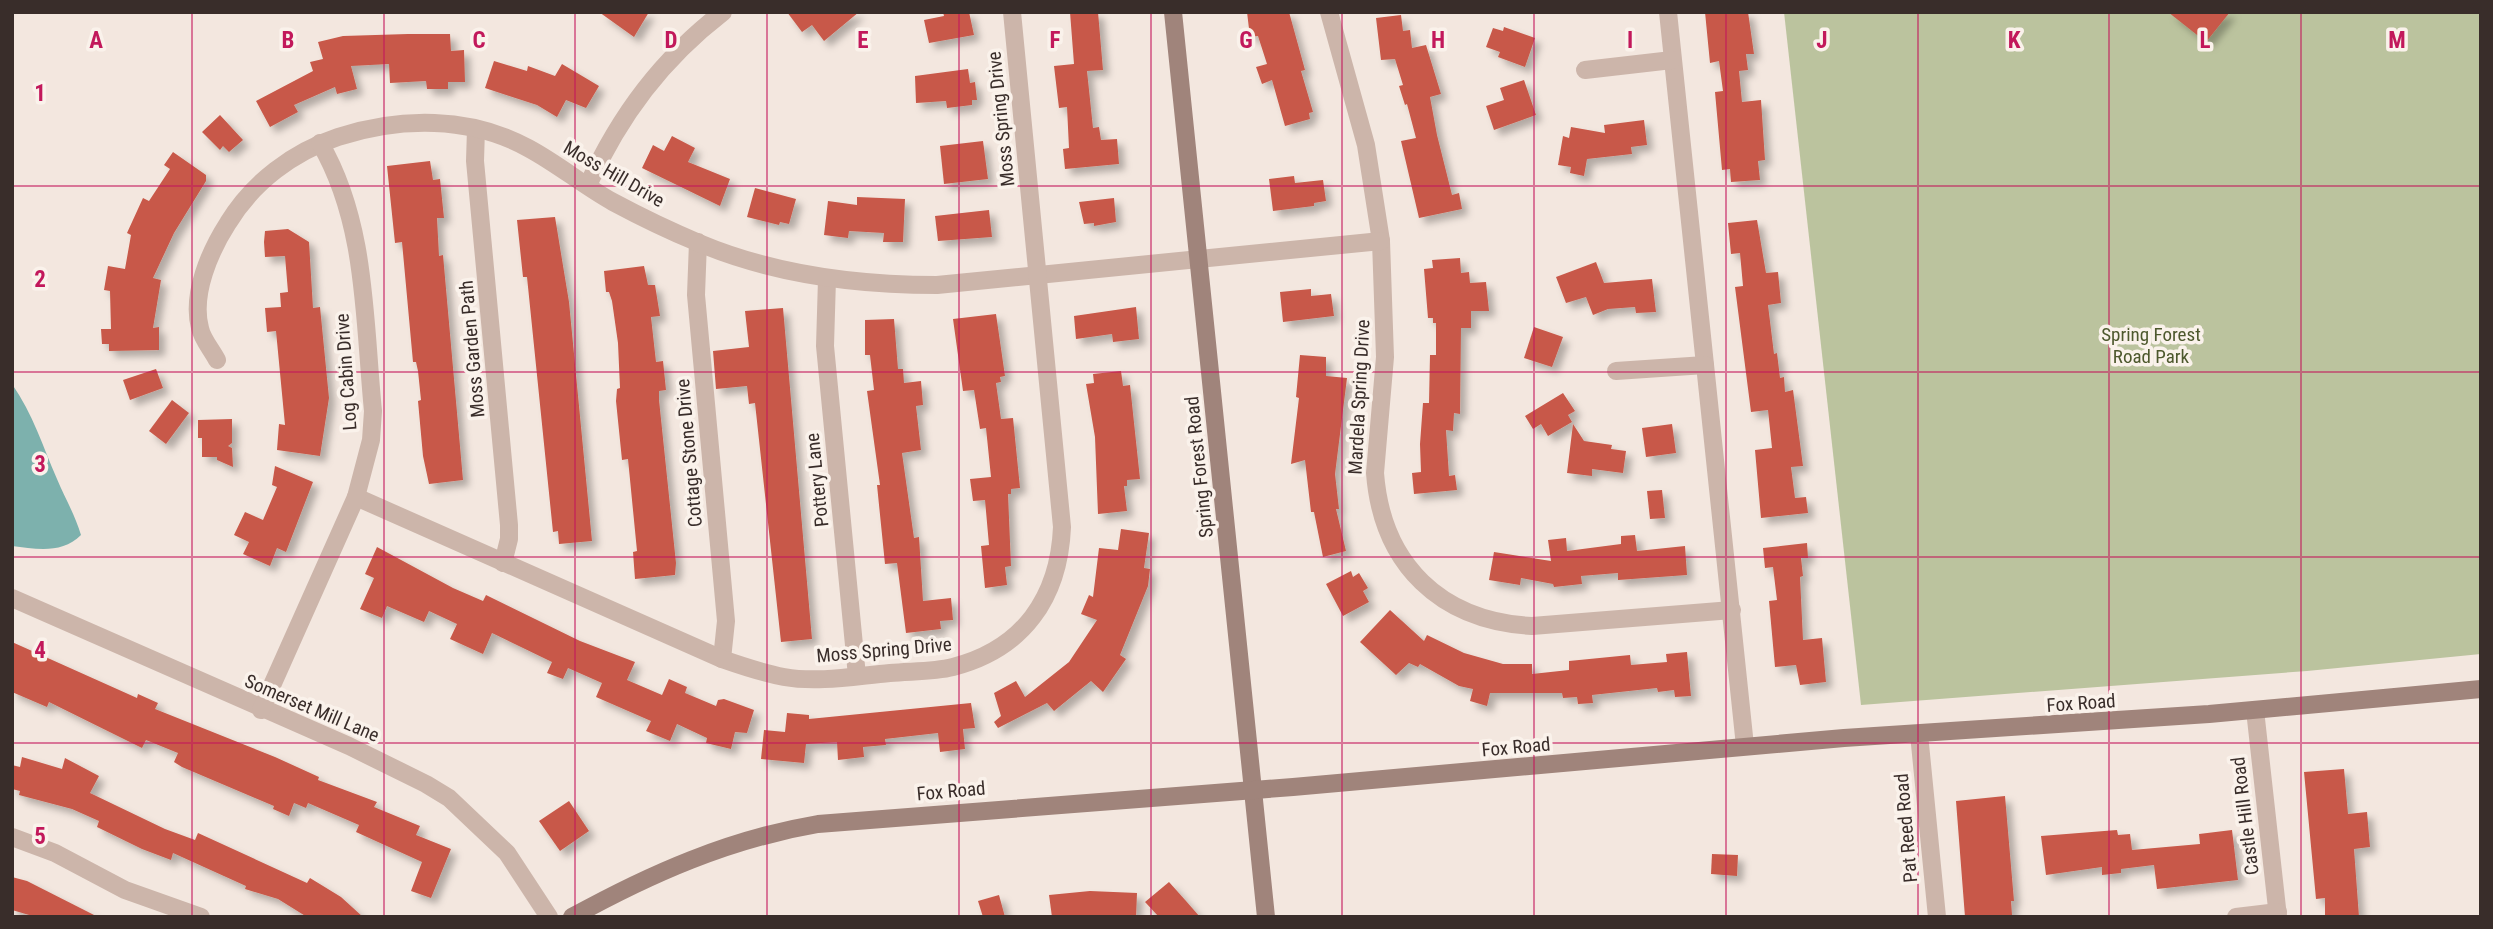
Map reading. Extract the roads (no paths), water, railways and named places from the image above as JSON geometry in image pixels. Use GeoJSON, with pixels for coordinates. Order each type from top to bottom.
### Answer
{"type":"FeatureCollection","features":[{"type":"Feature","properties":{"kind":"street"},"geometry":{"type":"LineString","coordinates":[[588,185],[603,151],[649,82],[678,48],[723,12]]}},
{"type":"Feature","properties":{"kind":"street","name":"Moss Spring Drive"},"geometry":{"type":"LineString","coordinates":[[356,497],[722,659],[785,677],[822,679],[950,667],[985,655],[1026,625],[1052,587],[1059,559],[1062,527],[1012,12]]}},
{"type":"Feature","properties":{"kind":"street","name":"Spring Forest Road"},"geometry":{"type":"LineString","coordinates":[[1172,12],[1266,917]]}},
{"type":"Feature","properties":{"kind":"street","name":"Mardela Spring Drive"},"geometry":{"type":"LineString","coordinates":[[1329,12],[1366,145],[1381,241],[1386,323],[1375,473],[1376,496],[1393,542],[1419,580],[1437,597],[1454,607],[1504,625],[1532,626],[1732,610]]}},
{"type":"Feature","properties":{"kind":"street"},"geometry":{"type":"LineString","coordinates":[[1668,12],[1745,746]]}},
{"type":"Feature","properties":{"kind":"street"},"geometry":{"type":"LineString","coordinates":[[1585,70],[1672,60]]}},
{"type":"Feature","properties":{"kind":"street","name":"Moss Hill Drive"},"geometry":{"type":"LineString","coordinates":[[217,360],[200,329],[198,311],[201,287],[218,239],[232,216],[264,181],[286,162],[320,143],[387,124],[438,123],[476,129],[527,147],[612,201],[698,242],[743,260],[827,279],[892,285],[937,285],[1381,241]]}},
{"type":"Feature","properties":{"kind":"street","name":"Moss Garden Path"},"geometry":{"type":"LineString","coordinates":[[476,129],[475,161],[509,525],[509,539],[503,563]]}},
{"type":"Feature","properties":{"kind":"street","name":"Log Cabin Drive"},"geometry":{"type":"LineString","coordinates":[[261,710],[356,497],[369,450],[373,411],[355,234],[336,170],[320,143]]}},
{"type":"Feature","properties":{"kind":"street","name":"Cottage Stone Drive"},"geometry":{"type":"LineString","coordinates":[[698,242],[696,295],[726,621],[722,659]]}},
{"type":"Feature","properties":{"kind":"street","name":"Pottery Lane"},"geometry":{"type":"LineString","coordinates":[[827,279],[825,346],[857,676]]}},
{"type":"Feature","properties":{"kind":"street"},"geometry":{"type":"LineString","coordinates":[[1616,371],[1705,365]]}},
{"type":"Feature","properties":{"kind":"street","name":"Somerset Mill Lane"},"geometry":{"type":"LineString","coordinates":[[12,598],[397,768],[449,798],[507,853],[549,917]]}},
{"type":"Feature","properties":{"kind":"street","name":"Fox Road"},"geometry":{"type":"LineString","coordinates":[[572,917],[690,859],[784,829],[951,811],[1252,790],[1745,746],[2255,710],[2481,689]]}},
{"type":"Feature","properties":{"kind":"street","name":"Castle Hill Road"},"geometry":{"type":"LineString","coordinates":[[2255,710],[2278,915]]}},
{"type":"Feature","properties":{"kind":"street","name":"Pat Reed Road"},"geometry":{"type":"LineString","coordinates":[[1919,734],[1937,917]]}},
{"type":"Feature","properties":{"kind":"street"},"geometry":{"type":"LineString","coordinates":[[12,837],[55,853],[125,890],[201,917]]}},
{"type":"Feature","properties":{"kind":"street"},"geometry":{"type":"LineString","coordinates":[[2236,917],[2278,915]]}},
{"type":"Feature","properties":{"kind":"water"},"geometry":{"type":"Polygon","coordinates":[[[12,384],[32,419],[81,535],[57,548],[12,546],[12,384]]]}},
{"type":"Feature","properties":{"kind":"park label","name":"Spring Forest Road Park"},"geometry":{"type":"Point","coordinates":[2151,345]}}]}
